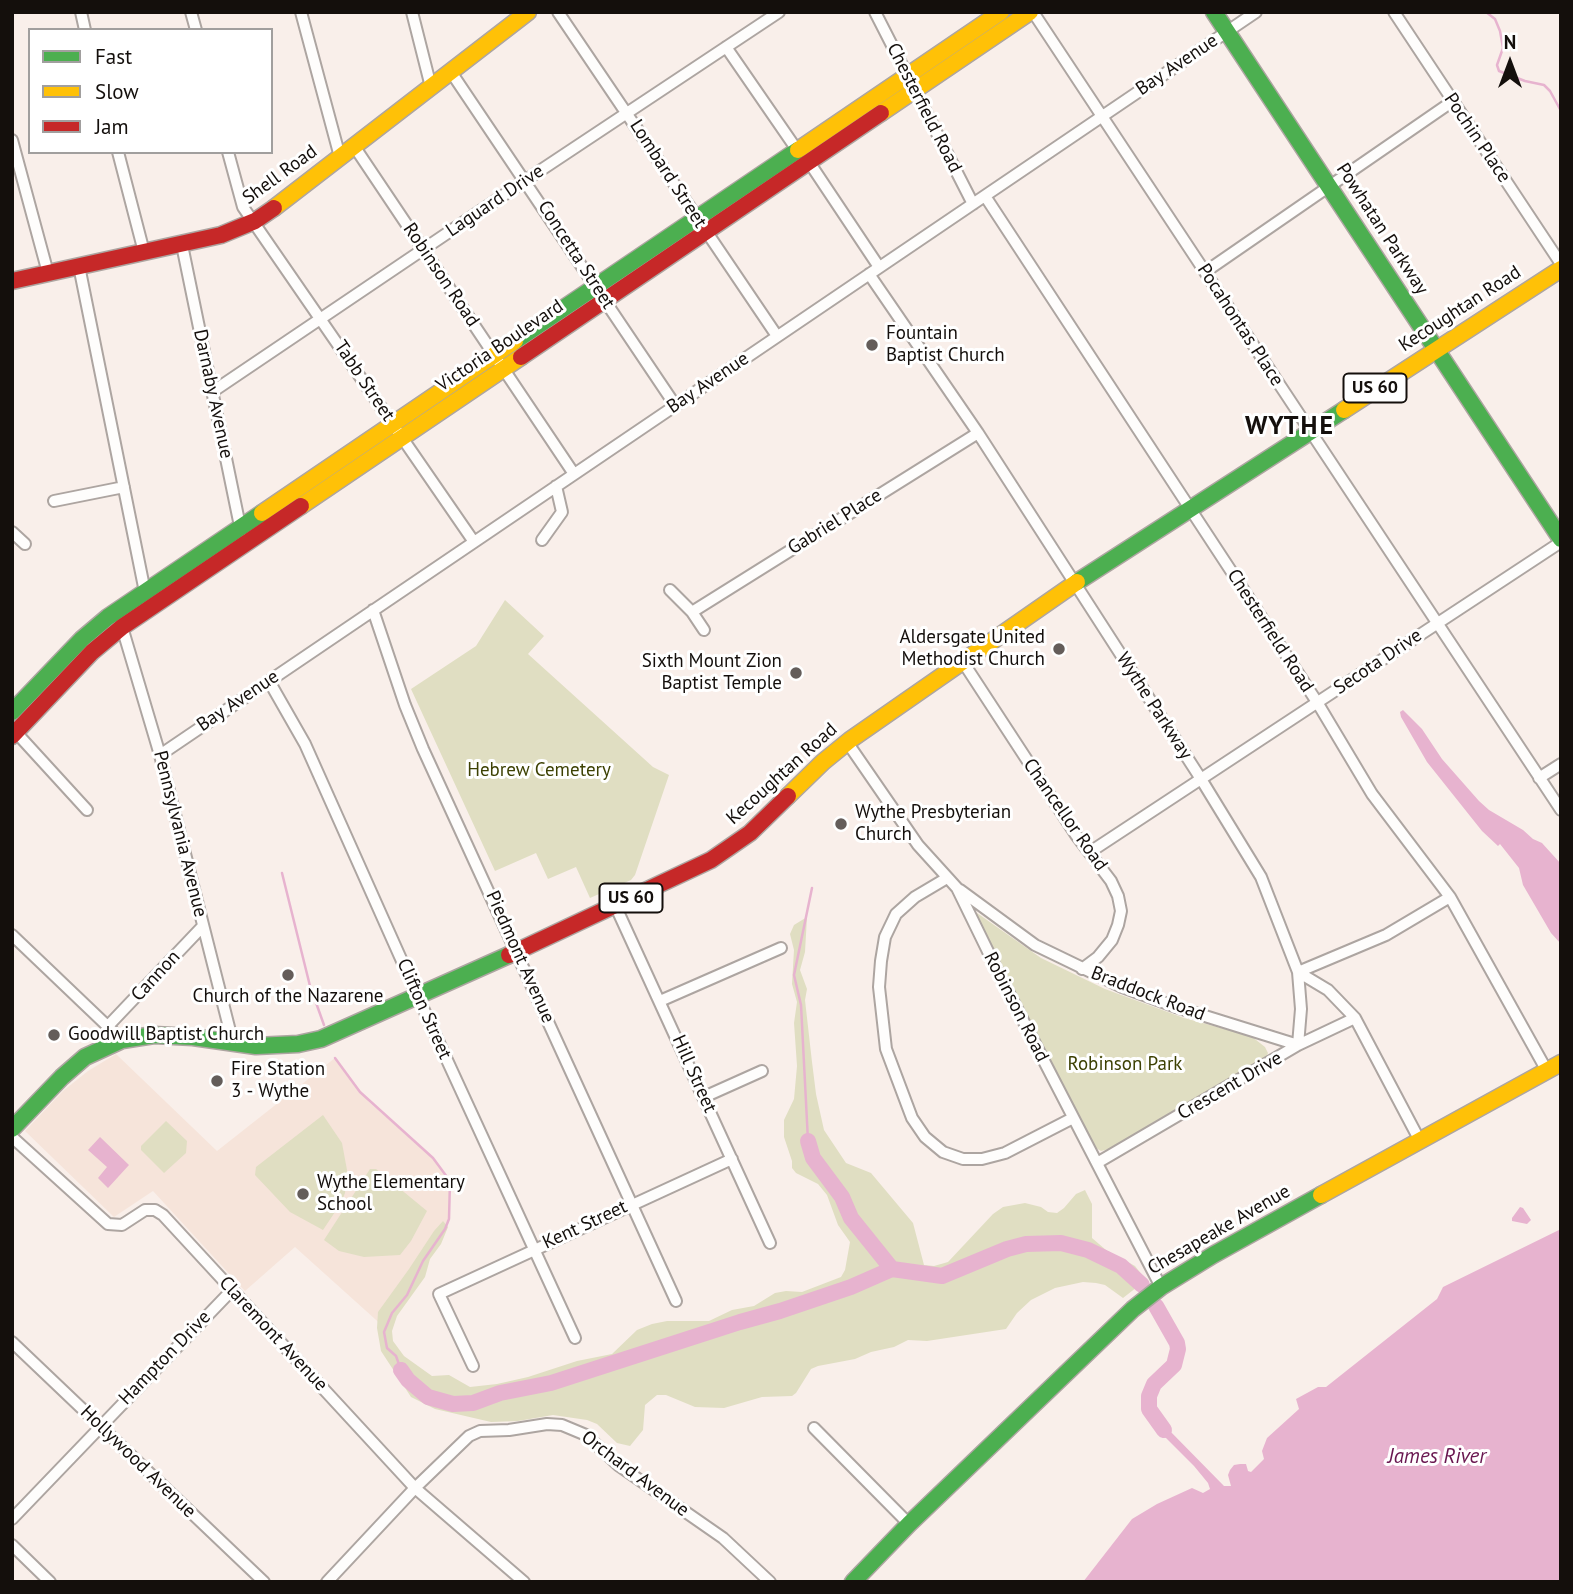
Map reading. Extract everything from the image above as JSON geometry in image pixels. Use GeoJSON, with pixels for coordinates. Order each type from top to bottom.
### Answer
{"type":"FeatureCollection","features":[{"type":"Feature","properties":{"kind":"main road","name":"Victoria Boulevard"},"geometry":{"type":"LineString","coordinates":[[912,82],[1000,12]]}},
{"type":"Feature","properties":{"kind":"main road","name":"Victoria Boulevard"},"geometry":{"type":"LineString","coordinates":[[14,732],[92,652],[122,627],[244,544],[398,430],[912,82],[1032,12]]}},
{"type":"Feature","properties":{"kind":"main road","name":"Powhatan Parkway"},"geometry":{"type":"LineString","coordinates":[[1214,12],[1561,541]]}},
{"type":"Feature","properties":{"kind":"main road","name":"Shell Road"},"geometry":{"type":"LineString","coordinates":[[12,281],[182,245],[221,235],[255,221],[524,14]]}},
{"type":"Feature","properties":{"kind":"main road","name":"Kecoughtan Road"},"geometry":{"type":"LineString","coordinates":[[12,1129],[85,1057],[122,1040],[171,1035],[276,1046],[321,1039],[518,951],[710,860],[750,833],[823,761],[847,742],[1075,584],[1309,430],[1437,350],[1561,266]]}},
{"type":"Feature","properties":{"kind":"main road","name":"Victoria Boulevard"},"geometry":{"type":"LineString","coordinates":[[12,712],[95,627],[240,527],[398,430]]}},
{"type":"Feature","properties":{"kind":"main road","name":"Chesapeake Avenue"},"geometry":{"type":"LineString","coordinates":[[853,1582],[909,1524],[1087,1352],[1161,1287],[1213,1255],[1554,1067]]}},
{"type":"Feature","properties":{"kind":"street"},"geometry":{"type":"LineString","coordinates":[[301,12],[340,157]]}},
{"type":"Feature","properties":{"kind":"street"},"geometry":{"type":"LineString","coordinates":[[412,12],[431,87]]}},
{"type":"Feature","properties":{"kind":"street","name":"Lombard Street"},"geometry":{"type":"LineString","coordinates":[[558,12],[777,336]]}},
{"type":"Feature","properties":{"kind":"street","name":"Laguard Drive"},"geometry":{"type":"LineString","coordinates":[[212,392],[779,12]]}},
{"type":"Feature","properties":{"kind":"street","name":"Chesterfield Road"},"geometry":{"type":"LineString","coordinates":[[875,12],[973,204]]}},
{"type":"Feature","properties":{"kind":"street","name":"Pocahontas Place"},"geometry":{"type":"LineString","coordinates":[[1032,12],[1561,810]]}},
{"type":"Feature","properties":{"kind":"street","name":"Bay Avenue"},"geometry":{"type":"LineString","coordinates":[[160,755],[1256,12]]}},
{"type":"Feature","properties":{"kind":"street","name":"Pochin Place"},"geometry":{"type":"LineString","coordinates":[[1394,12],[1561,266]]}},
{"type":"Feature","properties":{"kind":"street"},"geometry":{"type":"LineString","coordinates":[[726,47],[879,267]]}},
{"type":"Feature","properties":{"kind":"street","name":"Concetta Street"},"geometry":{"type":"LineString","coordinates":[[451,72],[675,405]]}},
{"type":"Feature","properties":{"kind":"street"},"geometry":{"type":"LineString","coordinates":[[1205,272],[1453,101]]}},
{"type":"Feature","properties":{"kind":"street"},"geometry":{"type":"LineString","coordinates":[[12,140],[48,273]]}},
{"type":"Feature","properties":{"kind":"street","name":"Robinson Road"},"geometry":{"type":"LineString","coordinates":[[354,146],[574,474]]}},
{"type":"Feature","properties":{"kind":"street"},"geometry":{"type":"LineString","coordinates":[[119,154],[144,252]]}},
{"type":"Feature","properties":{"kind":"street","name":"Tabb Street"},"geometry":{"type":"LineString","coordinates":[[229,154],[243,207],[474,542]]}},
{"type":"Feature","properties":{"kind":"street","name":"Chesterfield Road"},"geometry":{"type":"LineString","coordinates":[[985,196],[1317,702],[1372,793],[1450,897],[1554,1067]]}},
{"type":"Feature","properties":{"kind":"street","name":"Darnaby Avenue"},"geometry":{"type":"LineString","coordinates":[[182,245],[244,544]]}},
{"type":"Feature","properties":{"kind":"street"},"geometry":{"type":"LineString","coordinates":[[79,267],[145,592]]}},
{"type":"Feature","properties":{"kind":"street","name":"Wythe Parkway"},"geometry":{"type":"LineString","coordinates":[[869,274],[978,433],[1202,779],[1261,877],[1298,972]]}},
{"type":"Feature","properties":{"kind":"street","name":"Gabriel Place"},"geometry":{"type":"LineString","coordinates":[[692,612],[978,433]]}},
{"type":"Feature","properties":{"kind":"street"},"geometry":{"type":"LineString","coordinates":[[542,540],[562,512],[556,486]]}},
{"type":"Feature","properties":{"kind":"street"},"geometry":{"type":"LineString","coordinates":[[54,502],[124,487]]}},
{"type":"Feature","properties":{"kind":"street"},"geometry":{"type":"LineString","coordinates":[[12,532],[25,544]]}},
{"type":"Feature","properties":{"kind":"street","name":"Secota Drive"},"geometry":{"type":"LineString","coordinates":[[1090,852],[1561,541]]}},
{"type":"Feature","properties":{"kind":"street"},"geometry":{"type":"LineString","coordinates":[[670,590],[705,630]]}},
{"type":"Feature","properties":{"kind":"street","name":"Piedmont Avenue"},"geometry":{"type":"LineString","coordinates":[[373,610],[418,738],[518,951],[676,1301]]}},
{"type":"Feature","properties":{"kind":"street","name":"Pennsylvania Avenue"},"geometry":{"type":"LineString","coordinates":[[122,627],[160,755],[233,1043]]}},
{"type":"Feature","properties":{"kind":"street","name":"Chancellor Road"},"geometry":{"type":"LineString","coordinates":[[963,662],[1076,835],[1111,881],[1118,896],[1121,911],[1112,940],[1098,957],[1082,969]]}},
{"type":"Feature","properties":{"kind":"street","name":"Clifton Street"},"geometry":{"type":"LineString","coordinates":[[269,681],[305,744],[575,1338]]}},
{"type":"Feature","properties":{"kind":"street"},"geometry":{"type":"LineString","coordinates":[[14,732],[87,810]]}},
{"type":"Feature","properties":{"kind":"street","name":"Robinson Road"},"geometry":{"type":"LineString","coordinates":[[847,742],[918,845],[957,888],[1161,1287]]}},
{"type":"Feature","properties":{"kind":"street"},"geometry":{"type":"LineString","coordinates":[[1539,778],[1561,764]]}},
{"type":"Feature","properties":{"kind":"street"},"geometry":{"type":"LineString","coordinates":[[947,878],[915,897],[896,914],[885,937],[881,961],[879,987],[886,1049],[912,1118],[925,1137],[943,1152],[963,1159],[982,1159],[1005,1153],[1073,1118]]}},
{"type":"Feature","properties":{"kind":"street","name":"Braddock Road"},"geometry":{"type":"LineString","coordinates":[[957,888],[1035,945],[1122,988],[1298,1045]]}},
{"type":"Feature","properties":{"kind":"street"},"geometry":{"type":"LineString","coordinates":[[1298,972],[1386,935],[1450,897]]}},
{"type":"Feature","properties":{"kind":"street","name":"Hill Street"},"geometry":{"type":"LineString","coordinates":[[615,905],[770,1243]]}},
{"type":"Feature","properties":{"kind":"street","name":"Cannon"},"geometry":{"type":"LineString","coordinates":[[108,1026],[203,926]]}},
{"type":"Feature","properties":{"kind":"street"},"geometry":{"type":"LineString","coordinates":[[12,935],[122,1040]]}},
{"type":"Feature","properties":{"kind":"street"},"geometry":{"type":"LineString","coordinates":[[660,1000],[781,948]]}},
{"type":"Feature","properties":{"kind":"street"},"geometry":{"type":"LineString","coordinates":[[1298,972],[1328,990],[1355,1018],[1420,1141]]}},
{"type":"Feature","properties":{"kind":"street","name":"Crescent Drive"},"geometry":{"type":"LineString","coordinates":[[1097,1163],[1298,1045],[1301,1009],[1298,972]]}},
{"type":"Feature","properties":{"kind":"street"},"geometry":{"type":"LineString","coordinates":[[1298,1045],[1355,1018]]}},
{"type":"Feature","properties":{"kind":"street"},"geometry":{"type":"LineString","coordinates":[[705,1097],[762,1071]]}},
{"type":"Feature","properties":{"kind":"street","name":"Claremont Avenue"},"geometry":{"type":"LineString","coordinates":[[12,1137],[108,1224],[122,1225],[145,1210],[159,1212],[415,1488],[524,1582]]}},
{"type":"Feature","properties":{"kind":"street","name":"Kent Street"},"geometry":{"type":"LineString","coordinates":[[473,1366],[439,1294],[732,1159]]}},
{"type":"Feature","properties":{"kind":"street","name":"Hampton Drive"},"geometry":{"type":"LineString","coordinates":[[12,1519],[232,1290]]}},
{"type":"Feature","properties":{"kind":"street","name":"Hollywood Avenue"},"geometry":{"type":"LineString","coordinates":[[12,1342],[264,1582]]}},
{"type":"Feature","properties":{"kind":"street","name":"Orchard Avenue"},"geometry":{"type":"LineString","coordinates":[[327,1582],[460,1444],[474,1434],[547,1424],[562,1425],[586,1435],[618,1465],[723,1538],[770,1582]]}},
{"type":"Feature","properties":{"kind":"street"},"geometry":{"type":"LineString","coordinates":[[814,1428],[909,1524]]}},
{"type":"Feature","properties":{"kind":"street"},"geometry":{"type":"LineString","coordinates":[[12,1545],[50,1582]]}},
{"type":"Feature","properties":{"kind":"shaded area","name":"Wythe Elementary School"},"geometry":{"type":"Polygon","coordinates":[[[116,1054],[217,1151],[335,1058],[370,1103],[433,1158],[450,1181],[449,1219],[445,1229],[385,1328],[295,1247],[245,1291],[153,1191],[114,1217],[25,1131],[63,1091],[116,1054]]]}},
{"type":"Feature","properties":{"kind":"green space","name":"Hebrew Cemetery"},"geometry":{"type":"Polygon","coordinates":[[[505,600],[544,636],[528,654],[653,767],[669,775],[635,875],[631,880],[590,898],[576,867],[548,879],[536,853],[495,871],[411,689],[476,646],[505,600]]]}},
{"type":"Feature","properties":{"kind":"green space","name":"Robinson Park"},"geometry":{"type":"Polygon","coordinates":[[[977,913],[1041,958],[1105,989],[1184,1018],[1251,1036],[1265,1047],[1268,1053],[1265,1060],[1109,1149],[1101,1151],[1094,1147],[1001,969],[975,915],[977,913]]]}},
{"type":"Feature","properties":{"kind":"green space"},"geometry":{"type":"Polygon","coordinates":[[[807,917],[805,952],[800,970],[807,989],[805,1000],[812,1062],[824,1130],[846,1163],[871,1173],[913,1223],[924,1265],[934,1266],[948,1262],[993,1214],[1003,1207],[1025,1203],[1057,1213],[1076,1194],[1085,1190],[1092,1204],[1092,1238],[1106,1250],[1135,1266],[1146,1280],[1123,1298],[1105,1285],[1096,1283],[1083,1282],[1055,1288],[1031,1300],[1017,1313],[1006,1329],[927,1341],[908,1340],[855,1359],[818,1366],[811,1369],[792,1396],[762,1397],[724,1408],[695,1407],[666,1395],[657,1395],[645,1405],[643,1430],[630,1446],[617,1443],[597,1424],[587,1420],[553,1415],[491,1422],[435,1409],[411,1397],[381,1351],[377,1328],[378,1312],[443,1221],[448,1227],[441,1244],[430,1259],[425,1277],[397,1316],[392,1331],[393,1341],[404,1356],[432,1376],[449,1375],[470,1387],[528,1377],[577,1361],[612,1354],[637,1330],[652,1324],[667,1321],[709,1321],[732,1310],[754,1306],[775,1293],[802,1292],[841,1277],[845,1270],[850,1242],[838,1225],[827,1195],[818,1184],[796,1173],[792,1168],[784,1137],[784,1120],[794,1099],[797,1066],[794,1023],[797,1002],[792,984],[794,950],[790,934],[794,925],[807,917]]]}},
{"type":"Feature","properties":{"kind":"green space"},"geometry":{"type":"Polygon","coordinates":[[[323,1115],[342,1143],[347,1170],[345,1193],[341,1203],[323,1230],[290,1212],[255,1175],[256,1167],[323,1115]]]}},
{"type":"Feature","properties":{"kind":"green space"},"geometry":{"type":"Polygon","coordinates":[[[166,1121],[187,1141],[186,1153],[164,1173],[141,1150],[141,1146],[166,1121]]]}},
{"type":"Feature","properties":{"kind":"green space"},"geometry":{"type":"Polygon","coordinates":[[[370,1169],[376,1169],[427,1211],[400,1255],[364,1257],[339,1251],[324,1240],[370,1169]]]}},
{"type":"Feature","properties":{"kind":"water"},"geometry":{"type":"Polygon","coordinates":[[[1403,710],[1422,729],[1442,759],[1479,801],[1542,843],[1561,864],[1561,944],[1551,933],[1523,885],[1519,868],[1500,844],[1498,846],[1482,831],[1427,762],[1401,717],[1400,712],[1403,710]]]}},
{"type":"Feature","properties":{"kind":"water"},"geometry":{"type":"Polygon","coordinates":[[[100,1137],[129,1165],[108,1188],[98,1178],[107,1167],[88,1150],[100,1137]]]}},
{"type":"Feature","properties":{"kind":"water"},"geometry":{"type":"Polygon","coordinates":[[[1520,1207],[1531,1220],[1527,1224],[1512,1221],[1520,1207]]]}},
{"type":"Feature","properties":{"kind":"water","name":"James River"},"geometry":{"type":"Polygon","coordinates":[[[1561,1229],[1561,1582],[1083,1582],[1132,1519],[1192,1488],[1203,1493],[1210,1489],[1194,1466],[1160,1432],[1167,1428],[1224,1486],[1231,1486],[1228,1475],[1230,1470],[1234,1465],[1246,1464],[1251,1472],[1264,1459],[1262,1451],[1267,1438],[1299,1409],[1296,1399],[1318,1387],[1326,1387],[1437,1299],[1443,1287],[1561,1229]]]}},
{"type":"Feature","properties":{"kind":"waterway"},"geometry":{"type":"LineString","coordinates":[[1486,12],[1495,19],[1500,31],[1503,48],[1497,65],[1499,71],[1544,85],[1561,111]]}},
{"type":"Feature","properties":{"kind":"waterway"},"geometry":{"type":"LineString","coordinates":[[282,873],[310,986],[324,1025]]}},
{"type":"Feature","properties":{"kind":"waterway"},"geometry":{"type":"LineString","coordinates":[[808,1141],[801,1005],[794,975],[812,888]]}},
{"type":"Feature","properties":{"kind":"waterway"},"geometry":{"type":"LineString","coordinates":[[335,1058],[360,1092],[433,1158],[450,1181],[449,1219],[445,1229],[423,1261],[407,1295],[392,1313],[384,1332],[387,1348],[396,1356],[401,1370]]}},
{"type":"Feature","properties":{"kind":"waterway"},"geometry":{"type":"LineString","coordinates":[[808,1141],[813,1158],[842,1197],[851,1218],[892,1269]]}},
{"type":"Feature","properties":{"kind":"waterway"},"geometry":{"type":"LineString","coordinates":[[401,1370],[408,1380],[428,1397],[453,1404],[473,1403],[500,1393],[551,1383],[780,1311],[851,1287],[892,1269],[942,1276],[1026,1244],[1061,1243],[1088,1250],[1121,1266],[1142,1285]]}},
{"type":"Feature","properties":{"kind":"waterway"},"geometry":{"type":"LineString","coordinates":[[1156,1306],[1178,1349],[1174,1365],[1154,1384],[1149,1396],[1149,1409],[1164,1430]]}},
{"type":"Feature","properties":{"kind":"traffic: fast"},"geometry":{"type":"LineString","coordinates":[[1214,12],[1561,539]]}},
{"type":"Feature","properties":{"kind":"traffic: fast"},"geometry":{"type":"LineString","coordinates":[[515,341],[798,150]]}},
{"type":"Feature","properties":{"kind":"traffic: fast"},"geometry":{"type":"LineString","coordinates":[[1077,582],[1344,410]]}},
{"type":"Feature","properties":{"kind":"traffic: fast"},"geometry":{"type":"LineString","coordinates":[[12,712],[82,639],[108,617],[262,513]]}},
{"type":"Feature","properties":{"kind":"traffic: fast"},"geometry":{"type":"LineString","coordinates":[[12,1129],[85,1057],[122,1040],[154,1035],[193,1037],[256,1046],[298,1044],[321,1039],[509,955]]}},
{"type":"Feature","properties":{"kind":"traffic: fast"},"geometry":{"type":"LineString","coordinates":[[853,1582],[909,1524],[1133,1309],[1161,1287],[1213,1255],[1321,1195]]}},
{"type":"Feature","properties":{"kind":"traffic: slow"},"geometry":{"type":"LineString","coordinates":[[274,208],[528,12]]}},
{"type":"Feature","properties":{"kind":"traffic: slow"},"geometry":{"type":"LineString","coordinates":[[798,150],[1001,12]]}},
{"type":"Feature","properties":{"kind":"traffic: slow"},"geometry":{"type":"LineString","coordinates":[[881,113],[1030,12]]}},
{"type":"Feature","properties":{"kind":"traffic: slow"},"geometry":{"type":"LineString","coordinates":[[1344,410],[1561,269]]}},
{"type":"Feature","properties":{"kind":"traffic: slow"},"geometry":{"type":"LineString","coordinates":[[262,513],[515,341]]}},
{"type":"Feature","properties":{"kind":"traffic: slow"},"geometry":{"type":"LineString","coordinates":[[301,506],[521,357]]}},
{"type":"Feature","properties":{"kind":"traffic: slow"},"geometry":{"type":"LineString","coordinates":[[788,796],[850,740],[1077,582]]}},
{"type":"Feature","properties":{"kind":"traffic: slow"},"geometry":{"type":"LineString","coordinates":[[1321,1195],[1561,1063]]}},
{"type":"Feature","properties":{"kind":"traffic: jam"},"geometry":{"type":"LineString","coordinates":[[521,357],[881,113]]}},
{"type":"Feature","properties":{"kind":"traffic: jam"},"geometry":{"type":"LineString","coordinates":[[12,281],[221,235],[255,221],[274,208]]}},
{"type":"Feature","properties":{"kind":"traffic: jam"},"geometry":{"type":"LineString","coordinates":[[12,736],[92,652],[122,627],[301,506]]}},
{"type":"Feature","properties":{"kind":"traffic: jam"},"geometry":{"type":"LineString","coordinates":[[509,955],[711,860],[750,833],[788,796]]}},
{"type":"Feature","properties":{"kind":"place","name":"Fountain Baptist Church"},"geometry":{"type":"Point","coordinates":[872,345]}},
{"type":"Feature","properties":{"kind":"place","name":"Aldersgate United Methodist Church"},"geometry":{"type":"Point","coordinates":[1059,649]}},
{"type":"Feature","properties":{"kind":"place","name":"Sixth Mount Zion Baptist Temple"},"geometry":{"type":"Point","coordinates":[796,673]}},
{"type":"Feature","properties":{"kind":"place","name":"Wythe Presbyterian Church"},"geometry":{"type":"Point","coordinates":[841,824]}},
{"type":"Feature","properties":{"kind":"place","name":"Church of the Nazarene"},"geometry":{"type":"Point","coordinates":[288,975]}},
{"type":"Feature","properties":{"kind":"place","name":"Goodwill Baptist Church"},"geometry":{"type":"Point","coordinates":[54,1035]}},
{"type":"Feature","properties":{"kind":"place","name":"Fire Station 3 - Wythe"},"geometry":{"type":"Point","coordinates":[217,1081]}},
{"type":"Feature","properties":{"kind":"place","name":"Wythe Elementary School"},"geometry":{"type":"Point","coordinates":[303,1194]}},
{"type":"Feature","properties":{"kind":"district","name":"WYTHE"},"geometry":{"type":"Point","coordinates":[1290,427]}}]}
